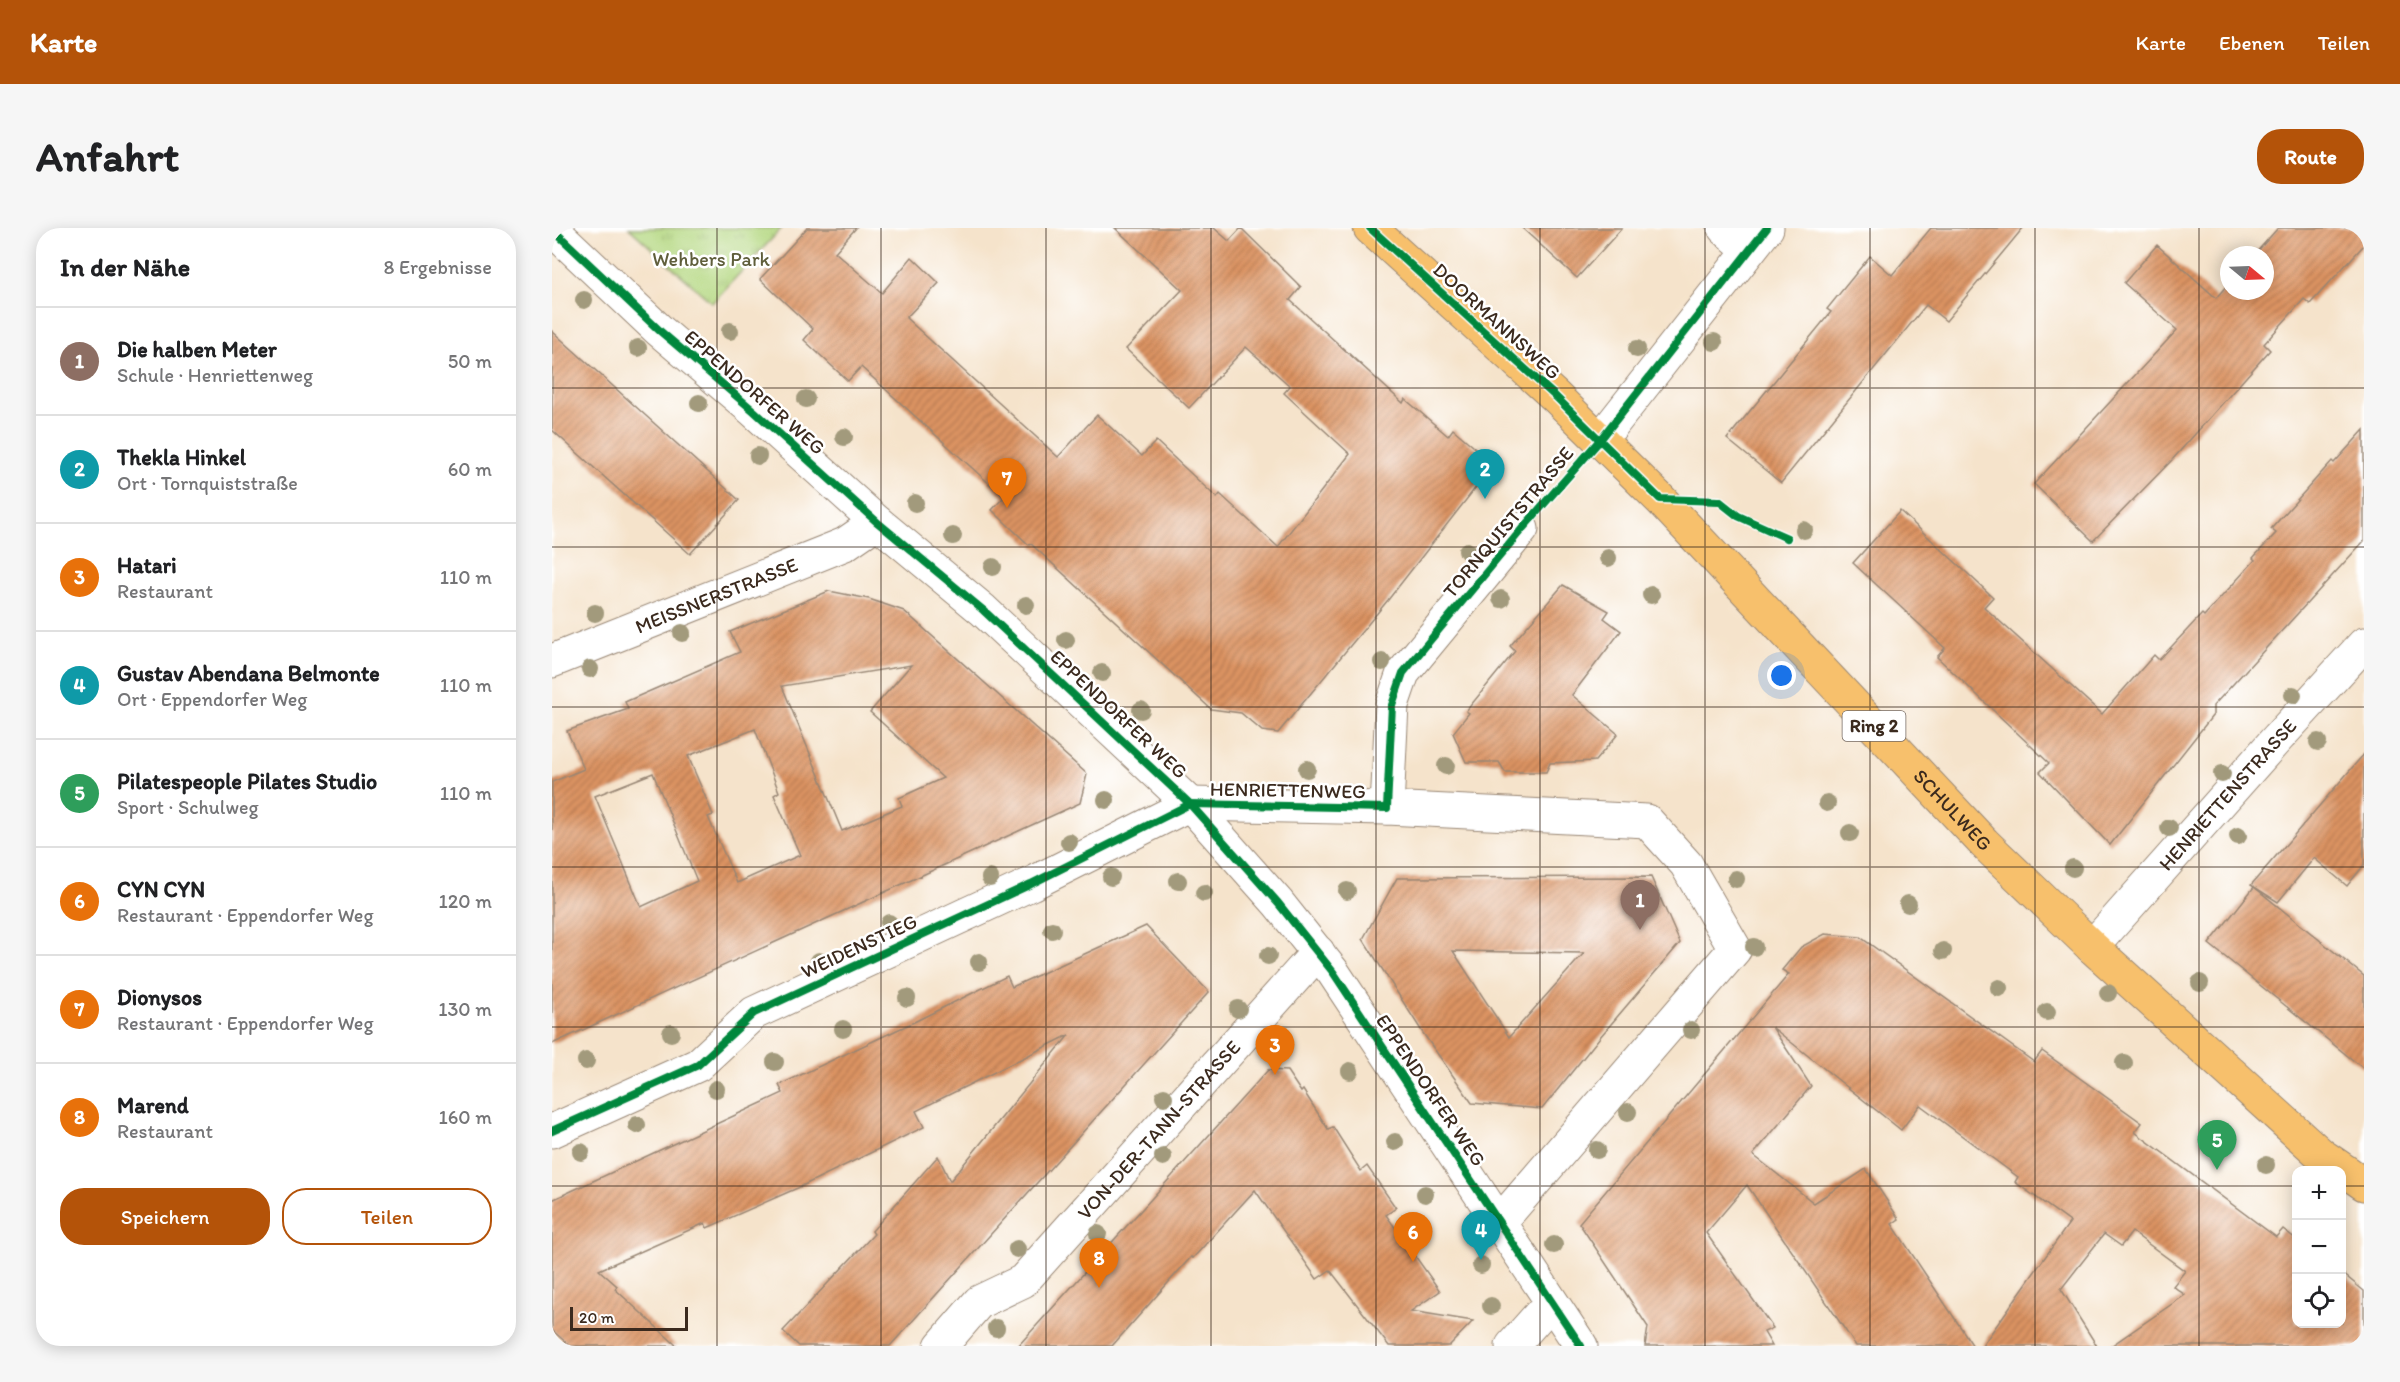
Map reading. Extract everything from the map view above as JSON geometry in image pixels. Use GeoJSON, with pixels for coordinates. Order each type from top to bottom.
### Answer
{"type":"FeatureCollection","features":[{"type":"Feature","properties":{"kind":"main road","name":"DOORMANNSWEG"},"geometry":{"type":"LineString","coordinates":[[1370,228],[1600,440]]}},
{"type":"Feature","properties":{"kind":"main road","name":"SCHULWEG"},"geometry":{"type":"LineString","coordinates":[[1600,440],[1669,508],[1984,843],[2092,946],[2333,1166]]}},
{"type":"Feature","properties":{"kind":"main road","name":"SCHULWEG"},"geometry":{"type":"LineString","coordinates":[[2346,1174],[2364,1184]]}},
{"type":"Feature","properties":{"kind":"main road","name":"SCHULWEG"},"geometry":{"type":"LineString","coordinates":[[2346,1179],[2364,1198]]}},
{"type":"Feature","properties":{"kind":"street","name":"TORNQUISTSTRASSE"},"geometry":{"type":"LineString","coordinates":[[1600,440],[1758,239],[1724,228]]}},
{"type":"Feature","properties":{"kind":"street","name":"EPPENDORFER WEG"},"geometry":{"type":"LineString","coordinates":[[552,229],[660,332],[754,411],[877,522],[983,610],[1190,804],[1278,903],[1333,972],[1581,1346]]}},
{"type":"Feature","properties":{"kind":"street","name":"MEISSNERSTRASSE"},"geometry":{"type":"LineString","coordinates":[[552,661],[845,544],[877,522]]}},
{"type":"Feature","properties":{"kind":"street","name":"TORNQUISTSTRASSE"},"geometry":{"type":"LineString","coordinates":[[1387,808],[1392,705],[1403,673],[1522,529]]}},
{"type":"Feature","properties":{"kind":"street","name":"HENRIETTENSTRASSE"},"geometry":{"type":"LineString","coordinates":[[2092,946],[2266,750],[2364,645]]}},
{"type":"Feature","properties":{"kind":"street","name":"HENRIETTENWEG"},"geometry":{"type":"LineString","coordinates":[[1190,804],[1387,808],[1647,821],[1686,864],[1735,949],[1499,1223]]}},
{"type":"Feature","properties":{"kind":"street","name":"WEIDENSTIEG"},"geometry":{"type":"LineString","coordinates":[[552,1131],[698,1065],[754,1013],[1031,884],[1190,804]]}},
{"type":"Feature","properties":{"kind":"street","name":"VON-DER-TANN-STRASSE"},"geometry":{"type":"LineString","coordinates":[[940,1346],[979,1302],[1023,1281],[1318,952]]}},
{"type":"Feature","properties":{"kind":"street"},"geometry":{"type":"LineString","coordinates":[[1512,1346],[1551,1302]]}},
{"type":"Feature","properties":{"kind":"green space","name":"Wehbers Park"},"geometry":{"type":"Polygon","coordinates":[[[629,228],[782,228],[712,303],[629,228]]]}},
{"type":"Feature","properties":{"kind":"building"},"geometry":{"type":"Polygon","coordinates":[[[807,228],[856,228],[835,252],[882,293],[912,257],[939,283],[906,318],[1058,457],[1097,415],[1142,456],[1156,441],[1217,498],[1220,494],[1278,547],[1350,454],[1284,393],[1290,386],[1246,347],[1189,408],[1126,349],[1182,290],[1115,228],[1214,228],[1229,241],[1241,228],[1301,287],[1290,300],[1403,403],[1405,399],[1448,436],[1453,429],[1494,464],[1388,600],[1278,733],[1262,731],[1241,713],[1211,709],[1031,544],[1029,545],[992,510],[1004,497],[861,367],[848,381],[804,340],[813,329],[760,279],[807,228]]]}},
{"type":"Feature","properties":{"kind":"building"},"geometry":{"type":"Polygon","coordinates":[[[1522,228],[1622,228],[1577,278],[1522,228]]]}},
{"type":"Feature","properties":{"kind":"building"},"geometry":{"type":"Polygon","coordinates":[[[1931,228],[2023,228],[1946,321],[1926,305],[1781,483],[1727,439],[1831,312],[1827,309],[1870,256],[1892,275],[1931,228]]]}},
{"type":"Feature","properties":{"kind":"building"},"geometry":{"type":"Polygon","coordinates":[[[2278,228],[2364,228],[2364,245],[2310,304],[2304,299],[2264,344],[2270,350],[2172,460],[2093,541],[2034,484],[2177,330],[2124,283],[2157,245],[2216,298],[2220,293],[2220,300],[2274,300],[2274,246],[2262,246],[2278,228]]]}},
{"type":"Feature","properties":{"kind":"building"},"geometry":{"type":"Polygon","coordinates":[[[552,331],[739,500],[690,554],[552,430],[552,331]]]}},
{"type":"Feature","properties":{"kind":"building"},"geometry":{"type":"Polygon","coordinates":[[[2364,430],[2364,541],[2213,706],[2213,715],[2110,845],[2040,772],[2049,763],[1937,657],[1945,648],[1853,563],[1900,511],[1993,597],[1984,607],[2102,714],[2154,655],[2159,660],[2202,614],[2204,616],[2255,560],[2253,558],[2276,533],[2271,529],[2332,461],[2334,463],[2364,430]]]}},
{"type":"Feature","properties":{"kind":"building"},"geometry":{"type":"Polygon","coordinates":[[[1563,585],[1609,611],[1604,618],[1621,631],[1572,695],[1618,734],[1595,761],[1550,763],[1546,772],[1505,772],[1499,762],[1466,762],[1453,733],[1469,713],[1466,711],[1515,651],[1510,646],[1563,585]]]}},
{"type":"Feature","properties":{"kind":"building"},"geometry":{"type":"Polygon","coordinates":[[[829,591],[869,599],[904,611],[1087,774],[1080,803],[552,1044],[552,782],[584,769],[567,731],[628,709],[625,702],[740,652],[730,632],[829,591]],[[911,665],[782,686],[842,831],[902,806],[899,798],[943,778],[870,712],[911,665]],[[755,729],[688,756],[713,815],[708,817],[737,883],[800,855],[774,795],[779,792],[755,729]],[[653,773],[595,796],[641,907],[697,881],[653,773]]]}},
{"type":"Feature","properties":{"kind":"building"},"geometry":{"type":"Polygon","coordinates":[[[2364,754],[2364,865],[2347,886],[2314,858],[2278,902],[2251,885],[2364,754]]]}},
{"type":"Feature","properties":{"kind":"building"},"geometry":{"type":"Polygon","coordinates":[[[1651,877],[1680,943],[1542,1109],[1472,1103],[1423,1033],[1363,939],[1397,878],[1651,877]],[[1453,951],[1509,1037],[1584,953],[1453,951]]]}},
{"type":"Feature","properties":{"kind":"building"},"geometry":{"type":"Polygon","coordinates":[[[2254,887],[2364,976],[2364,1069],[2209,944],[2254,887]]]}},
{"type":"Feature","properties":{"kind":"building"},"geometry":{"type":"Polygon","coordinates":[[[1146,926],[1209,992],[890,1346],[799,1346],[783,1331],[874,1234],[872,1231],[938,1156],[950,1181],[1069,1035],[916,1111],[924,1127],[802,1186],[707,1228],[705,1223],[599,1270],[617,1286],[615,1289],[677,1346],[570,1346],[552,1330],[552,1200],[783,1093],[779,1085],[1007,976],[1012,987],[1146,926]]]}},
{"type":"Feature","properties":{"kind":"building"},"geometry":{"type":"Polygon","coordinates":[[[1825,934],[1860,937],[2034,1062],[2042,1051],[2142,1123],[2135,1132],[2276,1237],[2283,1229],[2292,1236],[2292,1328],[2346,1328],[2346,1276],[2364,1291],[2364,1346],[2111,1346],[2185,1295],[2173,1286],[2185,1271],[2132,1232],[2121,1246],[2104,1234],[2061,1289],[2097,1346],[1982,1346],[2070,1222],[2015,1182],[2018,1177],[1920,1105],[1901,1130],[1772,1027],[1811,1086],[1753,1155],[1814,1203],[1866,1169],[1899,1219],[1892,1224],[1973,1346],[1856,1346],[1747,1185],[1706,1233],[1773,1328],[1764,1332],[1772,1346],[1645,1346],[1648,1327],[1579,1223],[1789,974],[1782,970],[1801,947],[1825,934]]]}},
{"type":"Feature","properties":{"kind":"building"},"geometry":{"type":"Polygon","coordinates":[[[1268,1070],[1287,1071],[1301,1092],[1303,1090],[1328,1129],[1333,1127],[1361,1171],[1367,1166],[1396,1208],[1386,1215],[1440,1291],[1411,1311],[1473,1321],[1449,1346],[1389,1346],[1330,1270],[1317,1279],[1255,1190],[1193,1258],[1191,1257],[1112,1346],[1018,1346],[1268,1070]]]}},
{"type":"Feature","properties":{"kind":"cycle path"},"geometry":{"type":"LineString","coordinates":[[1370,228],[1556,397],[1660,499],[1719,501],[1738,516],[1787,538]]}},
{"type":"Feature","properties":{"kind":"cycle path"},"geometry":{"type":"LineString","coordinates":[[552,1131],[698,1065],[754,1013],[1031,884],[1190,804],[1387,808],[1392,705],[1403,673],[1522,529],[1600,440],[1767,228]]}},
{"type":"Feature","properties":{"kind":"cycle path"},"geometry":{"type":"LineString","coordinates":[[552,229],[660,331],[754,411],[877,522],[983,610],[1190,804],[1278,903],[1333,972],[1581,1346]]}},
{"type":"Feature","properties":{"kind":"place","name":"Thekla Hinkel"},"geometry":{"type":"Point","coordinates":[1485,499]}},
{"type":"Feature","properties":{"kind":"place","name":"Dionysos"},"geometry":{"type":"Point","coordinates":[1007,508]}},
{"type":"Feature","properties":{"kind":"place","name":"Die halben Meter"},"geometry":{"type":"Point","coordinates":[1640,930]}},
{"type":"Feature","properties":{"kind":"place","name":"Hatari"},"geometry":{"type":"Point","coordinates":[1275,1075]}},
{"type":"Feature","properties":{"kind":"place","name":"Pilatespeople Pilates Studio"},"geometry":{"type":"Point","coordinates":[2217,1170]}},
{"type":"Feature","properties":{"kind":"place","name":"Gustav Abendana Belmonte"},"geometry":{"type":"Point","coordinates":[1481,1260]}},
{"type":"Feature","properties":{"kind":"place","name":"CYN CYN"},"geometry":{"type":"Point","coordinates":[1413,1262]}},
{"type":"Feature","properties":{"kind":"place","name":"Marend"},"geometry":{"type":"Point","coordinates":[1099,1288]}}]}
